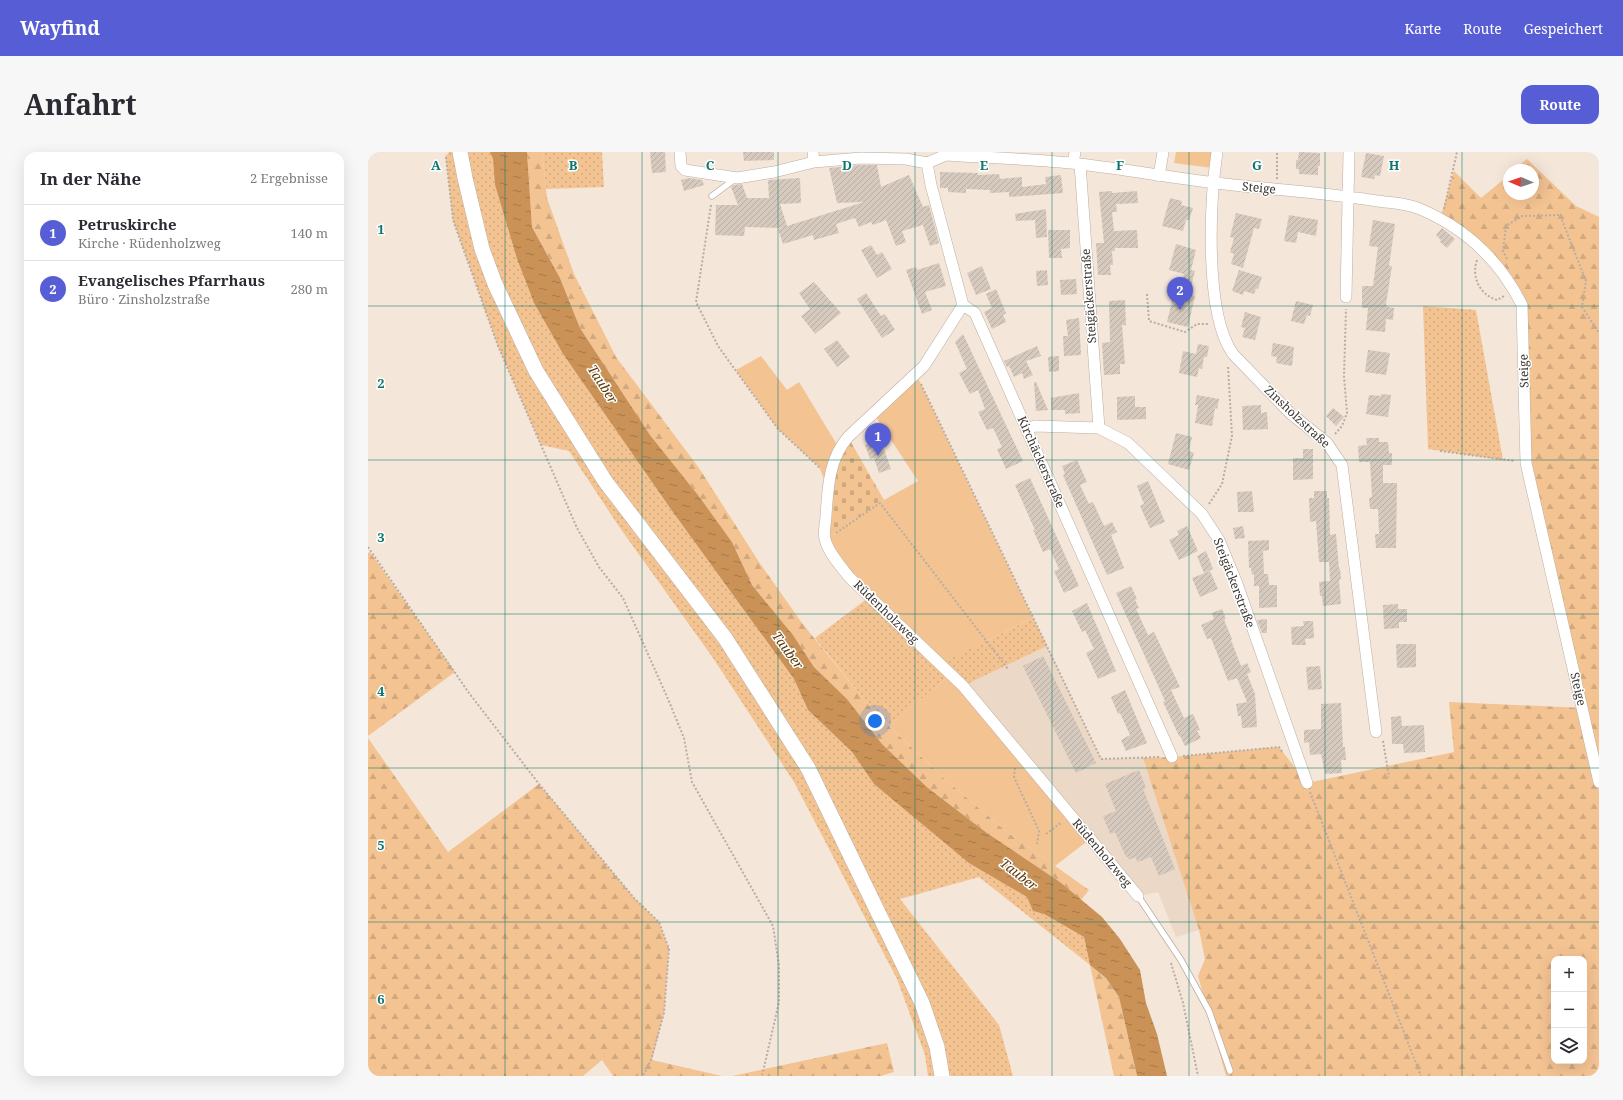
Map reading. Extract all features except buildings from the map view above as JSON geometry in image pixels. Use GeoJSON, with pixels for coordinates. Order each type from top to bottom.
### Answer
{"type":"FeatureCollection","features":[{"type":"Feature","properties":{"kind":"main road"},"geometry":{"type":"LineString","coordinates":[[460,152],[482,249],[496,284],[536,372],[605,481],[725,638],[808,768],[922,1003],[937,1047],[942,1076]]}},
{"type":"Feature","properties":{"kind":"street"},"geometry":{"type":"LineString","coordinates":[[680,152],[681,166],[685,170],[737,178],[774,172],[814,157],[906,159],[927,163]]}},
{"type":"Feature","properties":{"kind":"street","name":"Steigäckerstraße"},"geometry":{"type":"LineString","coordinates":[[1075,152],[1099,428]]}},
{"type":"Feature","properties":{"kind":"street"},"geometry":{"type":"LineString","coordinates":[[1159,176],[1163,152]]}},
{"type":"Feature","properties":{"kind":"street"},"geometry":{"type":"LineString","coordinates":[[1213,183],[1217,152]]}},
{"type":"Feature","properties":{"kind":"street"},"geometry":{"type":"LineString","coordinates":[[1346,297],[1350,196],[1349,152]]}},
{"type":"Feature","properties":{"kind":"street","name":"Steige"},"geometry":{"type":"LineString","coordinates":[[927,163],[946,153],[1077,164],[1213,183],[1350,196],[1419,208],[1456,229],[1482,249],[1497,264],[1512,286],[1522,305],[1526,463],[1599,782]]}},
{"type":"Feature","properties":{"kind":"street","name":"Kirchäckerstraße"},"geometry":{"type":"LineString","coordinates":[[927,163],[931,185],[963,305],[974,313],[1172,757]]}},
{"type":"Feature","properties":{"kind":"street","name":"Zinsholzstraße"},"geometry":{"type":"LineString","coordinates":[[1213,183],[1212,263],[1220,325],[1227,346],[1290,413],[1327,442],[1342,465],[1376,732]]}},
{"type":"Feature","properties":{"kind":"street"},"geometry":{"type":"LineString","coordinates":[[825,540],[828,488],[832,464],[839,448],[848,437],[924,366],[963,305]]}},
{"type":"Feature","properties":{"kind":"street","name":"Steigäckerstraße"},"geometry":{"type":"LineString","coordinates":[[1026,429],[1034,426],[1099,428],[1128,443],[1202,514],[1219,540],[1236,581],[1306,783]]}},
{"type":"Feature","properties":{"kind":"street","name":"Rüdenholzweg"},"geometry":{"type":"LineString","coordinates":[[825,540],[835,558],[850,578],[963,686],[1138,896]]}},
{"type":"Feature","properties":{"kind":"lane"},"geometry":{"type":"LineString","coordinates":[[712,196],[737,178]]}},
{"type":"Feature","properties":{"kind":"lane"},"geometry":{"type":"LineString","coordinates":[[1138,896],[1167,939],[1209,1011],[1230,1071]]}},
{"type":"Feature","properties":{"kind":"path"},"geometry":{"type":"LineString","coordinates":[[449,152],[446,157],[453,220],[498,346],[577,528],[599,567],[623,598],[668,699],[684,738],[692,782],[773,926],[779,965],[779,1002],[762,1076]]}},
{"type":"Feature","properties":{"kind":"path"},"geometry":{"type":"LineString","coordinates":[[1276,189],[1277,152]]}},
{"type":"Feature","properties":{"kind":"path"},"geometry":{"type":"LineString","coordinates":[[1440,220],[1446,201],[1457,152]]}},
{"type":"Feature","properties":{"kind":"path"},"geometry":{"type":"LineString","coordinates":[[712,196],[696,302],[718,346],[778,429],[819,467],[828,488]]}},
{"type":"Feature","properties":{"kind":"path"},"geometry":{"type":"LineString","coordinates":[[1509,265],[1503,251],[1506,226],[1522,216],[1560,215],[1586,281],[1582,307],[1599,333]]}},
{"type":"Feature","properties":{"kind":"path"},"geometry":{"type":"LineString","coordinates":[[1482,249],[1475,265],[1478,287],[1489,298],[1496,300],[1506,295],[1512,286]]}},
{"type":"Feature","properties":{"kind":"path"},"geometry":{"type":"LineString","coordinates":[[1147,294],[1149,321],[1185,332],[1197,324],[1220,325]]}},
{"type":"Feature","properties":{"kind":"path"},"geometry":{"type":"LineString","coordinates":[[1327,442],[1342,426],[1347,413],[1344,376],[1346,297]]}},
{"type":"Feature","properties":{"kind":"path"},"geometry":{"type":"LineString","coordinates":[[1202,514],[1222,484],[1227,465],[1232,436],[1228,362],[1233,354]]}},
{"type":"Feature","properties":{"kind":"path"},"geometry":{"type":"LineString","coordinates":[[916,374],[1101,759],[1172,757],[1279,747],[1284,753]]}},
{"type":"Feature","properties":{"kind":"path"},"geometry":{"type":"LineString","coordinates":[[1440,451],[1526,463]]}},
{"type":"Feature","properties":{"kind":"path"},"geometry":{"type":"LineString","coordinates":[[825,540],[880,503],[1008,669]]}},
{"type":"Feature","properties":{"kind":"path"},"geometry":{"type":"LineString","coordinates":[[368,547],[469,693],[539,784],[636,899],[659,922],[669,949],[664,1013],[652,1060],[643,1076]]}},
{"type":"Feature","properties":{"kind":"path"},"geometry":{"type":"LineString","coordinates":[[1376,732],[1382,734],[1389,777]]}},
{"type":"Feature","properties":{"kind":"path"},"geometry":{"type":"LineString","coordinates":[[1022,757],[1016,765],[1014,777],[1039,831],[1037,844]]}},
{"type":"Feature","properties":{"kind":"path"},"geometry":{"type":"LineString","coordinates":[[1306,783],[1421,1076]]}},
{"type":"Feature","properties":{"kind":"path"},"geometry":{"type":"LineString","coordinates":[[1046,834],[1071,816]]}},
{"type":"Feature","properties":{"kind":"path"},"geometry":{"type":"LineString","coordinates":[[1167,939],[1165,944],[1183,1003],[1198,1076]]}},
{"type":"Feature","properties":{"kind":"shaded area"},"geometry":{"type":"Polygon","coordinates":[[[1047,646],[1101,759],[1143,758],[1199,930],[1176,937],[1158,892],[1138,896],[963,686],[1047,646]]]}},
{"type":"Feature","properties":{"kind":"green space"},"geometry":{"type":"Polygon","coordinates":[[[445,152],[446,156],[449,152],[490,152],[493,158],[495,185],[517,259],[534,303],[563,354],[670,508],[794,679],[808,710],[852,752],[874,784],[1012,888],[1027,897],[1034,911],[1044,914],[1084,937],[1090,965],[979,877],[900,899],[999,1025],[1013,1076],[928,1076],[925,1055],[897,979],[794,782],[713,658],[620,528],[569,451],[541,445],[498,346],[453,220],[445,152]]]}},
{"type":"Feature","properties":{"kind":"green space"},"geometry":{"type":"Polygon","coordinates":[[[527,152],[542,152],[547,198],[574,274],[616,357],[699,468],[759,562],[802,623],[874,712],[945,779],[1007,832],[1089,890],[1081,900],[1060,882],[987,833],[928,788],[882,744],[847,699],[814,667],[793,635],[752,585],[732,542],[698,495],[650,435],[580,328],[560,278],[532,227],[527,152]]]}},
{"type":"Feature","properties":{"kind":"green space"},"geometry":{"type":"Polygon","coordinates":[[[542,152],[602,152],[604,187],[546,189],[542,152]]]}},
{"type":"Feature","properties":{"kind":"green space"},"geometry":{"type":"Polygon","coordinates":[[[1176,152],[1212,152],[1212,168],[1174,163],[1176,152]]]}},
{"type":"Feature","properties":{"kind":"green space"},"geometry":{"type":"Polygon","coordinates":[[[1527,159],[1532,164],[1521,164],[1527,159]]]}},
{"type":"Feature","properties":{"kind":"green space"},"geometry":{"type":"Polygon","coordinates":[[[1454,171],[1481,198],[1503,180],[1503,200],[1539,200],[1539,171],[1576,206],[1599,217],[1599,1076],[1226,1076],[1198,976],[1205,959],[1199,930],[1143,758],[1172,757],[1279,747],[1307,783],[1454,752],[1449,702],[1583,708],[1526,463],[1522,305],[1497,264],[1440,219],[1454,171]]]}},
{"type":"Feature","properties":{"kind":"green space"},"geometry":{"type":"Polygon","coordinates":[[[1423,306],[1476,310],[1503,460],[1428,449],[1423,306]]]}},
{"type":"Feature","properties":{"kind":"green space"},"geometry":{"type":"Polygon","coordinates":[[[761,356],[787,390],[799,382],[839,448],[828,488],[819,467],[778,429],[736,370],[761,356]]]}},
{"type":"Feature","properties":{"kind":"green space"},"geometry":{"type":"Polygon","coordinates":[[[916,374],[1033,618],[939,664],[873,602],[825,540],[884,500],[918,481],[874,414],[916,374]]]}},
{"type":"Feature","properties":{"kind":"green space"},"geometry":{"type":"Polygon","coordinates":[[[848,437],[884,500],[825,540],[828,488],[848,437]]]}},
{"type":"Feature","properties":{"kind":"green space"},"geometry":{"type":"Polygon","coordinates":[[[370,552],[455,672],[368,736],[368,553],[370,552]]]}},
{"type":"Feature","properties":{"kind":"green space"},"geometry":{"type":"Polygon","coordinates":[[[868,598],[986,641],[1033,618],[1047,646],[963,686],[950,675],[889,726],[874,712],[815,638],[868,598]]]}},
{"type":"Feature","properties":{"kind":"green space"},"geometry":{"type":"Polygon","coordinates":[[[950,675],[1090,839],[1055,866],[1007,832],[945,779],[889,726],[950,675]]]}},
{"type":"Feature","properties":{"kind":"green space"},"geometry":{"type":"Polygon","coordinates":[[[368,738],[448,852],[539,784],[635,899],[659,922],[669,949],[664,1013],[652,1060],[722,1076],[613,1076],[602,1060],[583,1076],[368,1076],[368,738]]]}},
{"type":"Feature","properties":{"kind":"green space"},"geometry":{"type":"Polygon","coordinates":[[[1090,965],[1106,978],[1119,997],[1137,1076],[1114,1076],[1090,965]]]}},
{"type":"Feature","properties":{"kind":"green space"},"geometry":{"type":"Polygon","coordinates":[[[887,1043],[894,1072],[881,1076],[732,1076],[887,1043]]]}},
{"type":"Feature","properties":{"kind":"water","name":"Tauber"},"geometry":{"type":"Polygon","coordinates":[[[490,152],[527,152],[532,227],[560,278],[580,328],[650,435],[698,495],[732,542],[752,585],[793,635],[814,667],[847,699],[882,744],[928,788],[987,833],[1060,882],[1102,917],[1120,939],[1140,970],[1146,1003],[1157,1034],[1167,1076],[1137,1076],[1119,997],[1106,978],[1090,965],[1084,937],[1044,914],[1033,911],[1027,897],[969,863],[874,784],[852,752],[808,710],[794,679],[670,508],[563,354],[534,303],[517,259],[495,185],[493,159],[490,152]]]}},
{"type":"Feature","properties":{"kind":"place","name":"Evangelisches Pfarrhaus"},"geometry":{"type":"Point","coordinates":[1180,310]}},
{"type":"Feature","properties":{"kind":"place","name":"Petruskirche"},"geometry":{"type":"Point","coordinates":[878,456]}}]}
